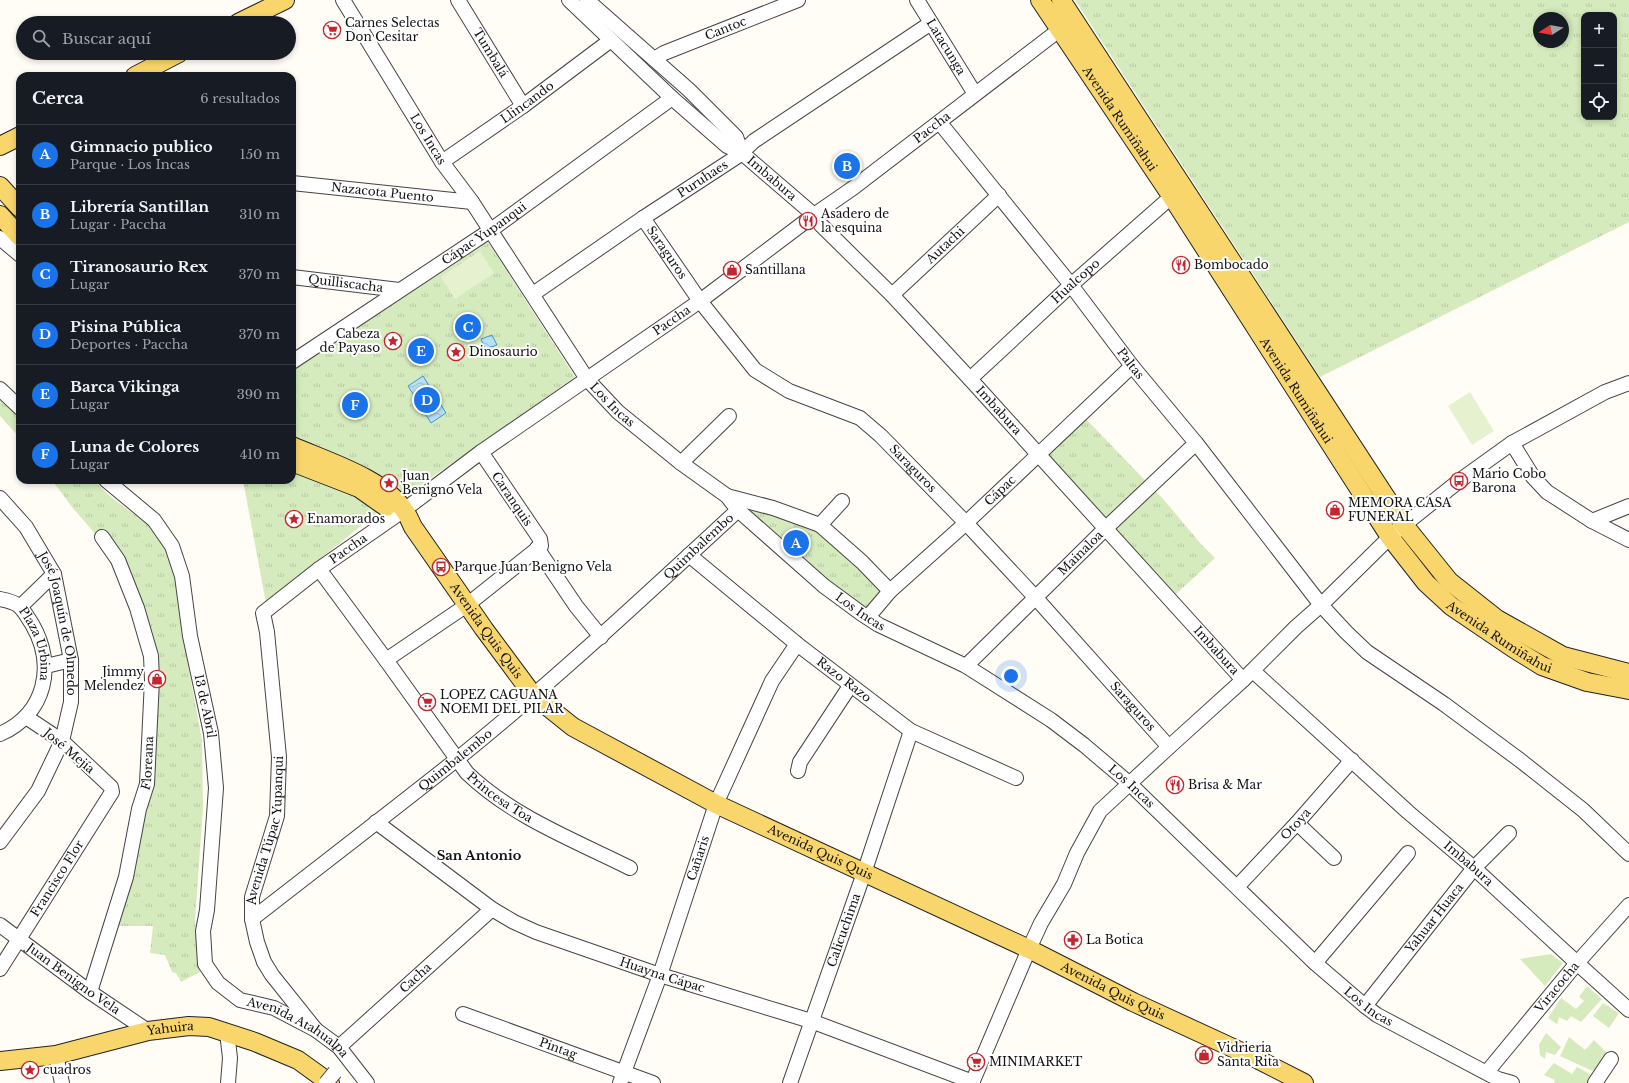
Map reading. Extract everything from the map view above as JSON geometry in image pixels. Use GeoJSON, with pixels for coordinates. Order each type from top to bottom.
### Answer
{"type":"FeatureCollection","features":[{"type":"Feature","properties":{"kind":"main road"},"geometry":{"type":"LineString","coordinates":[[252,16],[285,0]]}},
{"type":"Feature","properties":{"kind":"main road","name":"Avenida Rumiñahui"},"geometry":{"type":"LineString","coordinates":[[1040,0],[1059,30],[1178,192],[1404,525],[1449,581],[1497,619],[1563,656],[1629,673]]}},
{"type":"Feature","properties":{"kind":"main road","name":"Avenida Rumiñahui"},"geometry":{"type":"LineString","coordinates":[[1061,0],[1390,537],[1426,583],[1446,601],[1513,648],[1542,666],[1586,682],[1629,690]]}},
{"type":"Feature","properties":{"kind":"main road"},"geometry":{"type":"LineString","coordinates":[[143,72],[166,60]]}},
{"type":"Feature","properties":{"kind":"main road"},"geometry":{"type":"LineString","coordinates":[[0,146],[16,138]]}},
{"type":"Feature","properties":{"kind":"main road"},"geometry":{"type":"LineString","coordinates":[[0,186],[16,204]]}},
{"type":"Feature","properties":{"kind":"main road"},"geometry":{"type":"LineString","coordinates":[[0,215],[16,233]]}},
{"type":"Feature","properties":{"kind":"main road","name":"Avenida Quis Quis"},"geometry":{"type":"LineString","coordinates":[[296,448],[372,481],[413,527],[467,605],[533,695],[573,727],[716,804],[1029,949],[1133,1002],[1259,1060],[1304,1083]]}},
{"type":"Feature","properties":{"kind":"main road","name":"Avenida Quis Quis"},"geometry":{"type":"LineString","coordinates":[[296,464],[359,488],[400,512]]}},
{"type":"Feature","properties":{"kind":"main road","name":"Yahuira"},"geometry":{"type":"LineString","coordinates":[[0,1061],[56,1055],[148,1031],[190,1026],[209,1027],[227,1032],[298,1060],[333,1078]]}},
{"type":"Feature","properties":{"kind":"street","name":"Los Incas"},"geometry":{"type":"LineString","coordinates":[[343,0],[442,162],[491,230],[587,379],[618,412],[681,463],[727,496],[738,510],[824,586],[862,614],[879,625],[966,666],[1072,735],[1130,784],[1315,963],[1364,1006],[1377,1015],[1498,1079],[1512,1083]]}},
{"type":"Feature","properties":{"kind":"street","name":"Tumbalá"},"geometry":{"type":"LineString","coordinates":[[458,0],[523,106]]}},
{"type":"Feature","properties":{"kind":"street","name":"Imbabura"},"geometry":{"type":"LineString","coordinates":[[569,0],[672,98],[727,146],[742,153],[814,215],[822,226],[892,295],[970,379],[1105,529],[1248,676],[1352,760],[1408,812],[1474,868],[1629,1010]]}},
{"type":"Feature","properties":{"kind":"street","name":"Imbabura"},"geometry":{"type":"LineString","coordinates":[[587,0],[689,90],[736,137],[742,153]]}},
{"type":"Feature","properties":{"kind":"street","name":"Cantoc"},"geometry":{"type":"LineString","coordinates":[[654,59],[664,53],[798,0]]}},
{"type":"Feature","properties":{"kind":"street","name":"Latacunga"},"geometry":{"type":"LineString","coordinates":[[917,0],[975,94]]}},
{"type":"Feature","properties":{"kind":"street","name":"Paccha"},"geometry":{"type":"LineString","coordinates":[[263,613],[319,569],[400,512],[481,452],[700,301],[940,123],[975,94],[1074,19]]}},
{"type":"Feature","properties":{"kind":"street","name":"Puruhaes"},"geometry":{"type":"LineString","coordinates":[[533,294],[643,218],[742,153],[754,141],[931,23]]}},
{"type":"Feature","properties":{"kind":"street","name":"Llincando"},"geometry":{"type":"LineString","coordinates":[[442,162],[523,106],[611,40]]}},
{"type":"Feature","properties":{"kind":"street","name":"Cápac Yupanqui"},"geometry":{"type":"LineString","coordinates":[[296,359],[491,230],[672,98]]}},
{"type":"Feature","properties":{"kind":"street","name":"Paltas"},"geometry":{"type":"LineString","coordinates":[[940,123],[1071,285],[1132,366],[1196,443],[1321,605],[1367,652],[1444,704],[1521,761],[1582,810],[1629,854]]}},
{"type":"Feature","properties":{"kind":"street","name":"Nazacota Puento"},"geometry":{"type":"LineString","coordinates":[[296,183],[472,202]]}},
{"type":"Feature","properties":{"kind":"street","name":"Hualcopo"},"geometry":{"type":"LineString","coordinates":[[970,379],[1071,285],[1178,192]]}},
{"type":"Feature","properties":{"kind":"street","name":"Autachi"},"geometry":{"type":"LineString","coordinates":[[892,295],[999,195]]}},
{"type":"Feature","properties":{"kind":"street","name":"Saraguros"},"geometry":{"type":"LineString","coordinates":[[643,218],[700,301],[755,370],[789,391],[860,418],[881,436],[966,523],[1035,597],[1169,747]]}},
{"type":"Feature","properties":{"kind":"street"},"geometry":{"type":"LineString","coordinates":[[0,238],[16,252]]}},
{"type":"Feature","properties":{"kind":"street","name":"Quilliscacha"},"geometry":{"type":"LineString","coordinates":[[296,277],[400,290]]}},
{"type":"Feature","properties":{"kind":"street","name":"Cápac"},"geometry":{"type":"LineString","coordinates":[[868,617],[890,591],[966,523],[1132,366]]}},
{"type":"Feature","properties":{"kind":"street"},"geometry":{"type":"LineString","coordinates":[[973,1083],[1041,923],[1064,884],[1077,854],[1100,811],[1248,676],[1404,525],[1459,481],[1512,443],[1605,392],[1629,383]]}},
{"type":"Feature","properties":{"kind":"street"},"geometry":{"type":"LineString","coordinates":[[0,389],[16,404]]}},
{"type":"Feature","properties":{"kind":"street"},"geometry":{"type":"LineString","coordinates":[[681,463],[730,416]]}},
{"type":"Feature","properties":{"kind":"street","name":"Mainaloa"},"geometry":{"type":"LineString","coordinates":[[966,666],[1105,529],[1196,443]]}},
{"type":"Feature","properties":{"kind":"street"},"geometry":{"type":"LineString","coordinates":[[1512,443],[1533,477],[1547,492],[1592,521],[1629,540]]}},
{"type":"Feature","properties":{"kind":"street","name":"Caranquis"},"geometry":{"type":"LineString","coordinates":[[481,452],[540,539],[539,547],[576,606],[601,637]]}},
{"type":"Feature","properties":{"kind":"street","name":"13 de Abril"},"geometry":{"type":"LineString","coordinates":[[111,484],[154,520],[172,546],[182,576],[190,636],[211,732],[216,788],[207,910],[203,931],[204,964]]}},
{"type":"Feature","properties":{"kind":"street"},"geometry":{"type":"LineString","coordinates":[[727,496],[774,508],[820,525],[862,562],[890,591]]}},
{"type":"Feature","properties":{"kind":"street","name":"José Joaquín de Olmedo"},"geometry":{"type":"LineString","coordinates":[[0,498],[26,527],[54,574],[71,660],[71,702],[62,741],[38,790],[0,842]]}},
{"type":"Feature","properties":{"kind":"street"},"geometry":{"type":"LineString","coordinates":[[820,525],[842,501]]}},
{"type":"Feature","properties":{"kind":"street"},"geometry":{"type":"LineString","coordinates":[[1592,521],[1629,506]]}},
{"type":"Feature","properties":{"kind":"street","name":"Quimbalembo"},"geometry":{"type":"LineString","coordinates":[[252,919],[456,760],[601,637],[738,510]]}},
{"type":"Feature","properties":{"kind":"street","name":"Floreana"},"geometry":{"type":"LineString","coordinates":[[90,992],[126,876],[139,809],[147,784],[152,680],[151,656],[137,608],[118,560],[102,537]]}},
{"type":"Feature","properties":{"kind":"street"},"geometry":{"type":"LineString","coordinates":[[386,660],[467,605],[539,547]]}},
{"type":"Feature","properties":{"kind":"street","name":"Razo Razo"},"geometry":{"type":"LineString","coordinates":[[689,555],[797,644],[911,732],[1016,778]]}},
{"type":"Feature","properties":{"kind":"street","name":"Princesa Toa"},"geometry":{"type":"LineString","coordinates":[[319,569],[467,774],[480,786],[510,808],[630,868]]}},
{"type":"Feature","properties":{"kind":"street"},"geometry":{"type":"LineString","coordinates":[[21,606],[54,574]]}},
{"type":"Feature","properties":{"kind":"street","name":"Plaza Urbina"},"geometry":{"type":"LineString","coordinates":[[0,599],[10,601],[21,606],[43,647],[46,666],[44,684],[37,702],[26,717],[12,729],[0,734]]}},
{"type":"Feature","properties":{"kind":"street","name":"Avenida Túpac Yupanqui"},"geometry":{"type":"LineString","coordinates":[[263,613],[267,632],[279,757],[277,816],[252,897],[252,919],[257,942],[264,962],[272,975],[316,1030]]}},
{"type":"Feature","properties":{"kind":"street","name":"Cañaris"},"geometry":{"type":"LineString","coordinates":[[622,1078],[660,975],[716,804],[772,681],[797,644]]}},
{"type":"Feature","properties":{"kind":"street"},"geometry":{"type":"LineString","coordinates":[[46,666],[71,660]]}},
{"type":"Feature","properties":{"kind":"street"},"geometry":{"type":"LineString","coordinates":[[798,771],[800,762],[850,686]]}},
{"type":"Feature","properties":{"kind":"street","name":"José Mejía"},"geometry":{"type":"LineString","coordinates":[[26,717],[62,741],[111,787]]}},
{"type":"Feature","properties":{"kind":"street","name":"Calicuchima"},"geometry":{"type":"LineString","coordinates":[[790,1083],[864,873],[911,732]]}},
{"type":"Feature","properties":{"kind":"street","name":"Otoya"},"geometry":{"type":"LineString","coordinates":[[1237,887],[1297,823],[1352,760]]}},
{"type":"Feature","properties":{"kind":"street","name":"Francisco Flor"},"geometry":{"type":"LineString","coordinates":[[0,969],[112,792],[111,787]]}},
{"type":"Feature","properties":{"kind":"street","name":"Huayna Cápac"},"geometry":{"type":"LineString","coordinates":[[376,822],[492,909],[514,922],[536,932],[660,975],[811,1021],[973,1083]]}},
{"type":"Feature","properties":{"kind":"street"},"geometry":{"type":"LineString","coordinates":[[1297,823],[1334,858]]}},
{"type":"Feature","properties":{"kind":"street","name":"Yahuar Huaca"},"geometry":{"type":"LineString","coordinates":[[1364,1006],[1474,868],[1509,832]]}},
{"type":"Feature","properties":{"kind":"street"},"geometry":{"type":"LineString","coordinates":[[1315,963],[1408,853]]}},
{"type":"Feature","properties":{"kind":"street","name":"Viracocha"},"geometry":{"type":"LineString","coordinates":[[1487,1072],[1577,963],[1629,904]]}},
{"type":"Feature","properties":{"kind":"street","name":"Cacha"},"geometry":{"type":"LineString","coordinates":[[339,1047],[492,909]]}},
{"type":"Feature","properties":{"kind":"street","name":"Juan Benigno Vela"},"geometry":{"type":"LineString","coordinates":[[0,925],[90,992],[148,1031]]}},
{"type":"Feature","properties":{"kind":"street","name":"Avenida Atahualpa"},"geometry":{"type":"LineString","coordinates":[[204,964],[218,983],[240,1000],[274,1008],[316,1030],[339,1047],[367,1083]]}},
{"type":"Feature","properties":{"kind":"street","name":"Pintag"},"geometry":{"type":"LineString","coordinates":[[463,1014],[622,1078],[653,1083]]}},
{"type":"Feature","properties":{"kind":"street"},"geometry":{"type":"LineString","coordinates":[[227,1032],[230,1058],[228,1083]]}},
{"type":"Feature","properties":{"kind":"street"},"geometry":{"type":"LineString","coordinates":[[56,1055],[62,1083]]}},
{"type":"Feature","properties":{"kind":"street"},"geometry":{"type":"LineString","coordinates":[[1595,1083],[1611,1059]]}},
{"type":"Feature","properties":{"kind":"street"},"geometry":{"type":"LineString","coordinates":[[326,1083],[353,1064]]}},
{"type":"Feature","properties":{"kind":"green space"},"geometry":{"type":"Polygon","coordinates":[[[1075,0],[1629,0],[1629,222],[1320,377],[1075,0]]]}},
{"type":"Feature","properties":{"kind":"green space"},"geometry":{"type":"Polygon","coordinates":[[[488,242],[575,377],[404,497],[385,480],[369,470],[296,439],[296,368],[488,242]]]}},
{"type":"Feature","properties":{"kind":"green space"},"geometry":{"type":"Polygon","coordinates":[[[480,251],[494,273],[455,299],[441,277],[480,251]]]}},
{"type":"Feature","properties":{"kind":"green space"},"geometry":{"type":"Polygon","coordinates":[[[0,391],[16,408],[16,434],[0,416],[0,391]]]}},
{"type":"Feature","properties":{"kind":"green space"},"geometry":{"type":"Polygon","coordinates":[[[1470,392],[1494,431],[1472,445],[1448,406],[1470,392]]]}},
{"type":"Feature","properties":{"kind":"green space"},"geometry":{"type":"Polygon","coordinates":[[[1085,418],[1164,500],[1201,544],[1215,558],[1174,596],[1048,455],[1085,418]]]}},
{"type":"Feature","properties":{"kind":"green space"},"geometry":{"type":"Polygon","coordinates":[[[296,472],[363,500],[379,511],[266,603],[244,484],[296,484],[296,472]]]}},
{"type":"Feature","properties":{"kind":"green space"},"geometry":{"type":"Polygon","coordinates":[[[55,484],[97,484],[111,497],[152,528],[167,551],[177,588],[183,638],[202,740],[203,807],[195,920],[200,972],[181,982],[176,973],[172,972],[165,955],[150,953],[153,926],[118,926],[149,802],[153,750],[144,652],[124,585],[110,551],[72,507],[55,484]]]}},
{"type":"Feature","properties":{"kind":"green space"},"geometry":{"type":"Polygon","coordinates":[[[736,494],[818,519],[890,584],[864,610],[744,509],[736,494]]]}},
{"type":"Feature","properties":{"kind":"green space"},"geometry":{"type":"Polygon","coordinates":[[[1551,954],[1563,963],[1545,986],[1520,959],[1551,954]]]}},
{"type":"Feature","properties":{"kind":"green space"},"geometry":{"type":"Polygon","coordinates":[[[1587,986],[1602,999],[1581,1022],[1571,1016],[1567,1021],[1559,1017],[1557,1024],[1548,1018],[1561,998],[1576,1009],[1584,1001],[1579,997],[1587,986]]]}},
{"type":"Feature","properties":{"kind":"green space"},"geometry":{"type":"Polygon","coordinates":[[[1603,1003],[1619,1013],[1609,1028],[1593,1016],[1603,1003]]]}},
{"type":"Feature","properties":{"kind":"green space"},"geometry":{"type":"Polygon","coordinates":[[[1546,1033],[1561,1047],[1555,1055],[1546,1052],[1545,1059],[1540,1055],[1539,1045],[1546,1033]]]}},
{"type":"Feature","properties":{"kind":"green space"},"geometry":{"type":"Polygon","coordinates":[[[1569,1037],[1585,1050],[1594,1040],[1609,1055],[1599,1074],[1560,1056],[1569,1037]]]}},
{"type":"Feature","properties":{"kind":"green space"},"geometry":{"type":"Polygon","coordinates":[[[1554,1063],[1572,1074],[1577,1067],[1597,1078],[1594,1083],[1554,1083],[1555,1080],[1544,1075],[1554,1063]]]}},
{"type":"Feature","properties":{"kind":"water"},"geometry":{"type":"Polygon","coordinates":[[[492,335],[497,345],[485,349],[481,339],[492,335]]]}},
{"type":"Feature","properties":{"kind":"water"},"geometry":{"type":"Polygon","coordinates":[[[423,376],[446,413],[431,423],[408,386],[423,376]]]}},
{"type":"Feature","properties":{"kind":"place","name":"Carnes Selectas Don Cesitar"},"geometry":{"type":"Point","coordinates":[332,30]}},
{"type":"Feature","properties":{"kind":"place","name":"Librería Santillan"},"geometry":{"type":"Point","coordinates":[847,166]}},
{"type":"Feature","properties":{"kind":"place","name":"Asadero de la esquina"},"geometry":{"type":"Point","coordinates":[808,221]}},
{"type":"Feature","properties":{"kind":"place","name":"Bombocado"},"geometry":{"type":"Point","coordinates":[1181,265]}},
{"type":"Feature","properties":{"kind":"place","name":"Santillana"},"geometry":{"type":"Point","coordinates":[732,270]}},
{"type":"Feature","properties":{"kind":"place","name":"Tiranosaurio Rex"},"geometry":{"type":"Point","coordinates":[468,327]}},
{"type":"Feature","properties":{"kind":"place","name":"Cabeza de Payaso"},"geometry":{"type":"Point","coordinates":[393,341]}},
{"type":"Feature","properties":{"kind":"place","name":"Barca Vikinga"},"geometry":{"type":"Point","coordinates":[421,351]}},
{"type":"Feature","properties":{"kind":"place","name":"Dinosaurio"},"geometry":{"type":"Point","coordinates":[456,352]}},
{"type":"Feature","properties":{"kind":"place","name":"Pisina Pública"},"geometry":{"type":"Point","coordinates":[427,400]}},
{"type":"Feature","properties":{"kind":"place","name":"Luna de Colores"},"geometry":{"type":"Point","coordinates":[355,405]}},
{"type":"Feature","properties":{"kind":"place","name":"Mario Cobo Barona"},"geometry":{"type":"Point","coordinates":[1459,481]}},
{"type":"Feature","properties":{"kind":"place","name":"Juan Benigno Vela"},"geometry":{"type":"Point","coordinates":[389,483]}},
{"type":"Feature","properties":{"kind":"place","name":"MEMORA CASA FUNERAL"},"geometry":{"type":"Point","coordinates":[1335,510]}},
{"type":"Feature","properties":{"kind":"place","name":"Enamorados"},"geometry":{"type":"Point","coordinates":[294,519]}},
{"type":"Feature","properties":{"kind":"place","name":"Gimnacio publico"},"geometry":{"type":"Point","coordinates":[796,543]}},
{"type":"Feature","properties":{"kind":"place","name":"Parque Juan Benigno Vela"},"geometry":{"type":"Point","coordinates":[441,567]}},
{"type":"Feature","properties":{"kind":"place","name":"Jimmy Melendez"},"geometry":{"type":"Point","coordinates":[157,679]}},
{"type":"Feature","properties":{"kind":"place","name":"LOPEZ CAGUANA NOEMI DEL PILAR"},"geometry":{"type":"Point","coordinates":[427,702]}},
{"type":"Feature","properties":{"kind":"place","name":"Brisa & Mar"},"geometry":{"type":"Point","coordinates":[1175,785]}},
{"type":"Feature","properties":{"kind":"place","name":"La Botica"},"geometry":{"type":"Point","coordinates":[1073,940]}},
{"type":"Feature","properties":{"kind":"place","name":"Vidrieria Santa Rita"},"geometry":{"type":"Point","coordinates":[1204,1055]}},
{"type":"Feature","properties":{"kind":"place","name":"MINIMARKET"},"geometry":{"type":"Point","coordinates":[976,1062]}},
{"type":"Feature","properties":{"kind":"place","name":"cuadros"},"geometry":{"type":"Point","coordinates":[30,1070]}},
{"type":"Feature","properties":{"kind":"district","name":"San Antonio"},"geometry":{"type":"Point","coordinates":[479,855]}}]}
